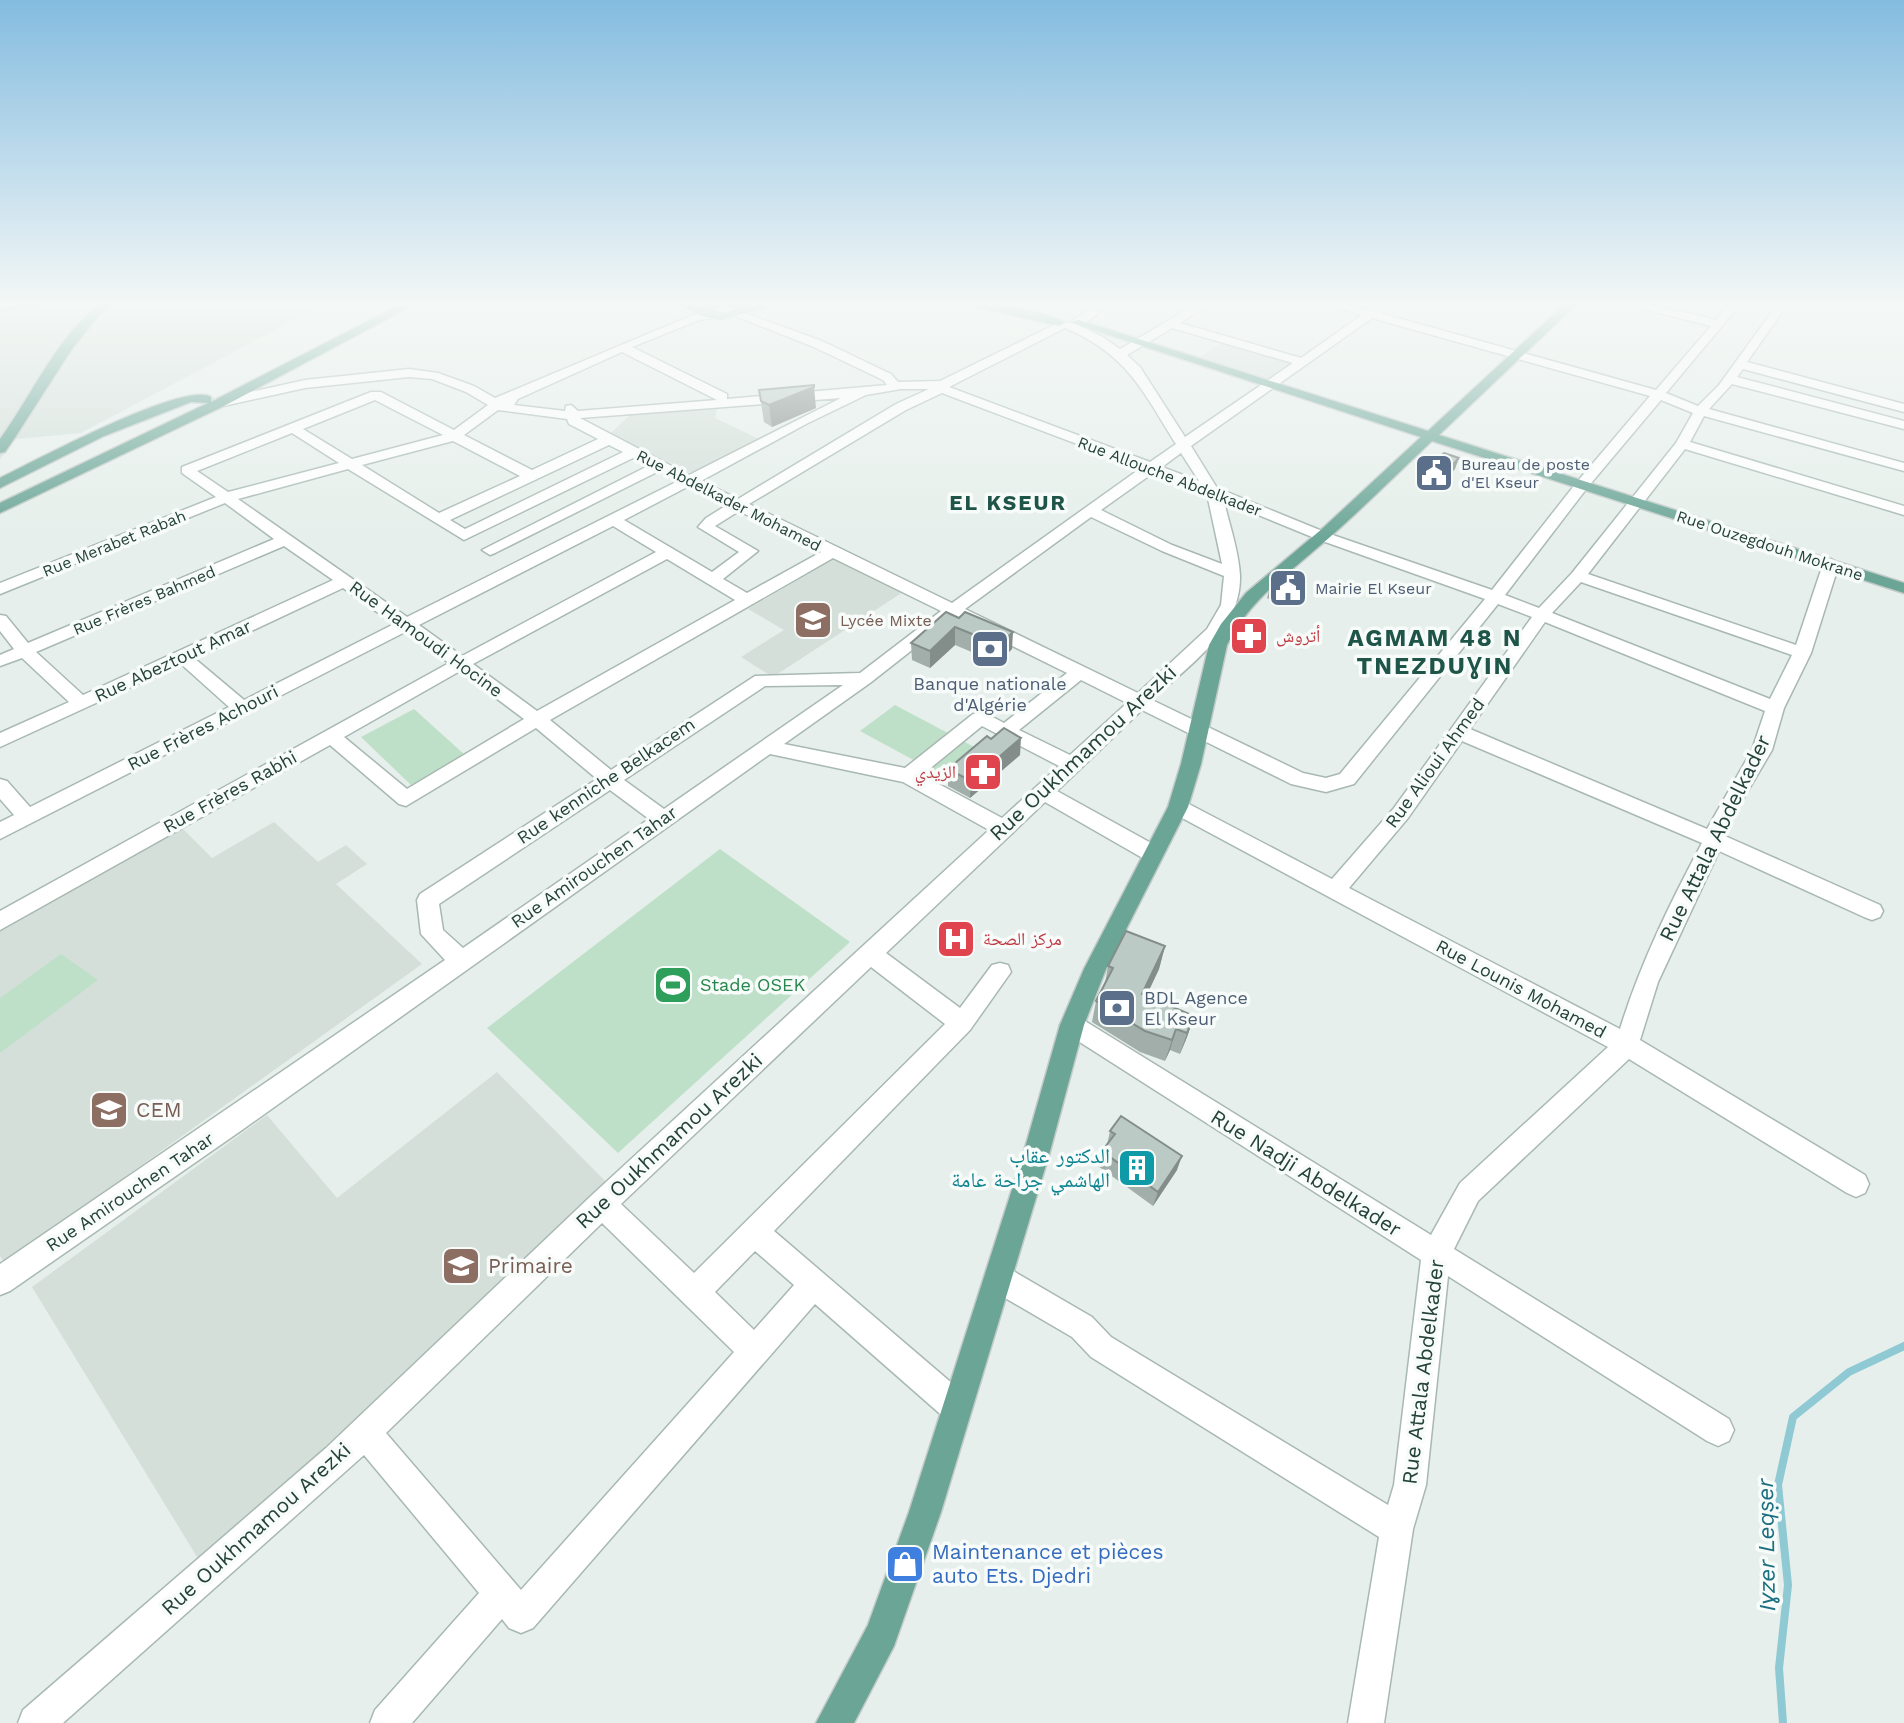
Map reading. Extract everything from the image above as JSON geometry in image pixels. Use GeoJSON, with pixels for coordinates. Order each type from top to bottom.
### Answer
{"type":"FeatureCollection","features":[{"type":"Feature","properties":{"kind":"main road"},"geometry":{"type":"LineString","coordinates":[[0,449],[45,382]]}},
{"type":"Feature","properties":{"kind":"main road"},"geometry":{"type":"LineString","coordinates":[[0,507],[250,382]]}},
{"type":"Feature","properties":{"kind":"main road","name":"Rue Ouzegdouh Mokrane"},"geometry":{"type":"LineString","coordinates":[[1262,382],[1635,501],[1827,577],[1904,588]]}},
{"type":"Feature","properties":{"kind":"main road"},"geometry":{"type":"LineString","coordinates":[[834,1723],[882,1634],[925,1513],[1072,1026],[1095,969],[1178,807],[1225,629],[1236,612],[1487,382]]}},
{"type":"Feature","properties":{"kind":"main road"},"geometry":{"type":"LineString","coordinates":[[213,402],[255,383]]}},
{"type":"Feature","properties":{"kind":"main road"},"geometry":{"type":"LineString","coordinates":[[0,484],[77,443],[121,424],[193,398],[205,397],[213,402]]}},
{"type":"Feature","properties":{"kind":"street"},"geometry":{"type":"LineString","coordinates":[[255,383],[276,385],[295,382]]}},
{"type":"Feature","properties":{"kind":"street"},"geometry":{"type":"LineString","coordinates":[[213,402],[320,382]]}},
{"type":"Feature","properties":{"kind":"street"},"geometry":{"type":"LineString","coordinates":[[451,382],[534,413],[863,392],[897,385]]}},
{"type":"Feature","properties":{"kind":"street"},"geometry":{"type":"LineString","coordinates":[[468,382],[504,402]]}},
{"type":"Feature","properties":{"kind":"street"},"geometry":{"type":"LineString","coordinates":[[456,436],[504,402],[546,382]]}},
{"type":"Feature","properties":{"kind":"street"},"geometry":{"type":"LineString","coordinates":[[693,382],[722,397]]}},
{"type":"Feature","properties":{"kind":"street"},"geometry":{"type":"LineString","coordinates":[[894,382],[897,385]]}},
{"type":"Feature","properties":{"kind":"street"},"geometry":{"type":"LineString","coordinates":[[713,579],[750,551],[706,527],[711,521],[901,407],[949,382]]}},
{"type":"Feature","properties":{"kind":"street"},"geometry":{"type":"LineString","coordinates":[[1144,382],[1213,491],[1232,574]]}},
{"type":"Feature","properties":{"kind":"street","name":"Rue Amirouchen Tahar"},"geometry":{"type":"LineString","coordinates":[[0,1281],[864,680],[951,610],[1149,467],[1274,382]]}},
{"type":"Feature","properties":{"kind":"street"},"geometry":{"type":"LineString","coordinates":[[1614,382],[1659,395],[1700,411],[1904,467]]}},
{"type":"Feature","properties":{"kind":"street","name":"Rue Abdelkader Mohamed"},"geometry":{"type":"LineString","coordinates":[[572,412],[574,421],[832,552],[1200,728],[1298,779],[1326,785],[1347,779],[1391,722],[1446,660],[1582,485],[1669,382]]}},
{"type":"Feature","properties":{"kind":"street","name":"Rue Alioui Ahmed"},"geometry":{"type":"LineString","coordinates":[[1202,820],[1335,890],[1401,813],[1541,616],[1578,576],[1682,444],[1700,411],[1726,382]]}},
{"type":"Feature","properties":{"kind":"street"},"geometry":{"type":"LineString","coordinates":[[1742,382],[1904,425]]}},
{"type":"Feature","properties":{"kind":"street"},"geometry":{"type":"LineString","coordinates":[[1808,382],[1904,408]]}},
{"type":"Feature","properties":{"kind":"street"},"geometry":{"type":"LineString","coordinates":[[572,412],[722,397],[897,385],[942,386]]}},
{"type":"Feature","properties":{"kind":"street","name":"Rue Allouche Abdelkader"},"geometry":{"type":"LineString","coordinates":[[942,386],[1322,536],[1496,597],[1774,708]]}},
{"type":"Feature","properties":{"kind":"street","name":"Rue Frères Achouri"},"geometry":{"type":"LineString","coordinates":[[0,831],[863,392]]}},
{"type":"Feature","properties":{"kind":"street"},"geometry":{"type":"LineString","coordinates":[[291,427],[376,395],[530,475]]}},
{"type":"Feature","properties":{"kind":"street"},"geometry":{"type":"LineString","coordinates":[[291,427],[464,535],[634,452]]}},
{"type":"Feature","properties":{"kind":"street","name":"Rue Hamoudi Hocine"},"geometry":{"type":"LineString","coordinates":[[291,427],[189,466],[187,470],[536,719],[663,818]]}},
{"type":"Feature","properties":{"kind":"street","name":"Rue Merabet Rabah"},"geometry":{"type":"LineString","coordinates":[[0,589],[228,497],[456,436]]}},
{"type":"Feature","properties":{"kind":"street"},"geometry":{"type":"LineString","coordinates":[[439,519],[610,439]]}},
{"type":"Feature","properties":{"kind":"street"},"geometry":{"type":"LineString","coordinates":[[1682,444],[1904,511]]}},
{"type":"Feature","properties":{"kind":"street"},"geometry":{"type":"LineString","coordinates":[[520,566],[490,550],[659,466]]}},
{"type":"Feature","properties":{"kind":"street"},"geometry":{"type":"LineString","coordinates":[[1089,510],[1167,548],[1232,574]]}},
{"type":"Feature","properties":{"kind":"street"},"geometry":{"type":"LineString","coordinates":[[612,519],[747,600]]}},
{"type":"Feature","properties":{"kind":"street","name":"Rue Frères Bahmed"},"geometry":{"type":"LineString","coordinates":[[0,662],[287,539]]}},
{"type":"Feature","properties":{"kind":"street","name":"Rue Frères Rabhi"},"geometry":{"type":"LineString","coordinates":[[0,921],[460,664],[668,552]]}},
{"type":"Feature","properties":{"kind":"street"},"geometry":{"type":"LineString","coordinates":[[331,736],[405,799],[536,719],[832,552]]}},
{"type":"Feature","properties":{"kind":"street","name":"Rue Oukhmamou Arezki"},"geometry":{"type":"LineString","coordinates":[[36,1723],[365,1433],[602,1204],[1214,632],[1229,606],[1232,574]]}},
{"type":"Feature","properties":{"kind":"street"},"geometry":{"type":"LineString","coordinates":[[1578,576],[1802,653]]}},
{"type":"Feature","properties":{"kind":"street","name":"Rue Attala Abdelkader"},"geometry":{"type":"LineString","coordinates":[[1366,1723],[1397,1529],[1410,1485],[1436,1254],[1469,1192],[1627,1045],[1646,982],[1687,891],[1714,840],[1719,823],[1762,750],[1774,708],[1802,653],[1827,577]]}},
{"type":"Feature","properties":{"kind":"street","name":"Rue Abeztout Amar"},"geometry":{"type":"LineString","coordinates":[[0,741],[345,581]]}},
{"type":"Feature","properties":{"kind":"street"},"geometry":{"type":"LineString","coordinates":[[0,620],[25,651],[81,703]]}},
{"type":"Feature","properties":{"kind":"street"},"geometry":{"type":"LineString","coordinates":[[182,656],[242,708]]}},
{"type":"Feature","properties":{"kind":"street"},"geometry":{"type":"LineString","coordinates":[[1006,731],[1080,672]]}},
{"type":"Feature","properties":{"kind":"street","name":"Rue kenniche Belkacem"},"geometry":{"type":"LineString","coordinates":[[461,961],[432,934],[428,900],[761,680],[864,680]]}},
{"type":"Feature","properties":{"kind":"street"},"geometry":{"type":"LineString","coordinates":[[908,776],[981,718],[1072,764]]}},
{"type":"Feature","properties":{"kind":"street"},"geometry":{"type":"LineString","coordinates":[[1458,732],[1714,840],[1872,911]]}},
{"type":"Feature","properties":{"kind":"street"},"geometry":{"type":"LineString","coordinates":[[765,747],[908,776],[1003,828]]}},
{"type":"Feature","properties":{"kind":"street"},"geometry":{"type":"LineString","coordinates":[[0,786],[27,817]]}},
{"type":"Feature","properties":{"kind":"street"},"geometry":{"type":"LineString","coordinates":[[1041,791],[1153,855]]}},
{"type":"Feature","properties":{"kind":"street","name":"Rue Lounis Mohamed"},"geometry":{"type":"LineString","coordinates":[[1178,807],[1627,1045],[1856,1184]]}},
{"type":"Feature","properties":{"kind":"street"},"geometry":{"type":"LineString","coordinates":[[870,953],[962,1023]]}},
{"type":"Feature","properties":{"kind":"street"},"geometry":{"type":"LineString","coordinates":[[695,1292],[962,1023],[1000,972]]}},
{"type":"Feature","properties":{"kind":"street","name":"Rue Nadji Abdelkader"},"geometry":{"type":"LineString","coordinates":[[1072,1026],[1718,1430]]}},
{"type":"Feature","properties":{"kind":"street"},"geometry":{"type":"LineString","coordinates":[[602,1204],[755,1351]]}},
{"type":"Feature","properties":{"kind":"street"},"geometry":{"type":"LineString","coordinates":[[755,1233],[957,1408]]}},
{"type":"Feature","properties":{"kind":"street"},"geometry":{"type":"LineString","coordinates":[[998,1278],[1082,1327],[1101,1347],[1397,1529]]}},
{"type":"Feature","properties":{"kind":"street"},"geometry":{"type":"LineString","coordinates":[[365,1433],[521,1616],[814,1283]]}},
{"type":"Feature","properties":{"kind":"street"},"geometry":{"type":"LineString","coordinates":[[388,1723],[502,1593]]}},
{"type":"Feature","properties":{"kind":"shaded area"},"geometry":{"type":"Polygon","coordinates":[[[0,382],[176,382],[81,433],[16,439],[0,459],[0,382]]]}},
{"type":"Feature","properties":{"kind":"shaded area"},"geometry":{"type":"Polygon","coordinates":[[[717,409],[715,418],[759,439],[694,474],[610,434],[630,415],[717,409]]]}},
{"type":"Feature","properties":{"kind":"shaded area","name":"Lycée Mixte"},"geometry":{"type":"Polygon","coordinates":[[[836,557],[903,592],[773,677],[741,657],[784,630],[748,609],[836,557]]]}},
{"type":"Feature","properties":{"kind":"shaded area","name":"CEM"},"geometry":{"type":"Polygon","coordinates":[[[274,822],[318,862],[346,845],[367,864],[336,884],[422,964],[5,1263],[0,1256],[0,929],[181,827],[212,858],[274,822]]]}},
{"type":"Feature","properties":{"kind":"shaded area","name":"CEM"},"geometry":{"type":"Polygon","coordinates":[[[497,1072],[612,1188],[202,1565],[32,1287],[267,1115],[337,1198],[497,1072]]]}},
{"type":"Feature","properties":{"kind":"green space"},"geometry":{"type":"Polygon","coordinates":[[[895,705],[976,748],[943,776],[860,731],[895,705]]]}},
{"type":"Feature","properties":{"kind":"green space"},"geometry":{"type":"Polygon","coordinates":[[[414,709],[465,755],[411,785],[361,737],[414,709]]]}},
{"type":"Feature","properties":{"kind":"green space","name":"Stade OSEK"},"geometry":{"type":"Polygon","coordinates":[[[720,849],[850,942],[618,1153],[487,1028],[720,849]]]}},
{"type":"Feature","properties":{"kind":"green space"},"geometry":{"type":"Polygon","coordinates":[[[61,954],[98,980],[0,1053],[0,998],[61,954]]]}},
{"type":"Feature","properties":{"kind":"building"},"geometry":{"type":"Polygon","coordinates":[[[814,385],[769,405],[761,401],[759,390],[814,385]]]}},
{"type":"Feature","properties":{"kind":"building"},"geometry":{"type":"Polygon","coordinates":[[[1444,453],[1459,458],[1448,469],[1432,463],[1444,453]]]}},
{"type":"Feature","properties":{"kind":"building"},"geometry":{"type":"Polygon","coordinates":[[[1287,571],[1300,576],[1283,592],[1270,587],[1287,571]]]}},
{"type":"Feature","properties":{"kind":"building"},"geometry":{"type":"Polygon","coordinates":[[[946,612],[959,618],[965,612],[1013,632],[999,645],[955,627],[930,651],[911,643],[946,612]]]}},
{"type":"Feature","properties":{"kind":"building"},"geometry":{"type":"Polygon","coordinates":[[[1004,728],[1021,738],[971,781],[948,769],[987,736],[991,739],[1004,728]]]}},
{"type":"Feature","properties":{"kind":"building"},"geometry":{"type":"Polygon","coordinates":[[[1126,931],[1165,946],[1142,994],[1194,1016],[1187,1033],[1176,1029],[1172,1040],[1145,1031],[1096,1001],[1113,968],[1108,966],[1126,931]]]}},
{"type":"Feature","properties":{"kind":"building","name":"الدكتور عقاب الهاشمي جراحة عامة"},"geometry":{"type":"Polygon","coordinates":[[[1121,1116],[1182,1156],[1158,1192],[1102,1151],[1115,1134],[1110,1131],[1121,1116]]]}},
{"type":"Feature","properties":{"kind":"waterway","name":"Iɣzer Leqṣer"},"geometry":{"type":"LineString","coordinates":[[1783,1723],[1779,1668],[1788,1585],[1778,1485],[1793,1417],[1849,1372],[1904,1346]]}},
{"type":"Feature","properties":{"kind":"place","name":"Bureau de poste d'El Kseur"},"geometry":{"type":"Point","coordinates":[1434,473]}},
{"type":"Feature","properties":{"kind":"place","name":"Mairie El Kseur"},"geometry":{"type":"Point","coordinates":[1288,588]}},
{"type":"Feature","properties":{"kind":"place","name":"Lycée Mixte"},"geometry":{"type":"Point","coordinates":[813,620]}},
{"type":"Feature","properties":{"kind":"place","name":"أتروش"},"geometry":{"type":"Point","coordinates":[1249,636]}},
{"type":"Feature","properties":{"kind":"place","name":"Banque nationale d'Algérie"},"geometry":{"type":"Point","coordinates":[990,649]}},
{"type":"Feature","properties":{"kind":"place","name":"الزيدي"},"geometry":{"type":"Point","coordinates":[983,772]}},
{"type":"Feature","properties":{"kind":"place","name":"مركز الصحة"},"geometry":{"type":"Point","coordinates":[956,939]}},
{"type":"Feature","properties":{"kind":"place","name":"Stade OSEK"},"geometry":{"type":"Point","coordinates":[673,985]}},
{"type":"Feature","properties":{"kind":"place","name":"BDL Agence El Kseur"},"geometry":{"type":"Point","coordinates":[1117,1008]}},
{"type":"Feature","properties":{"kind":"place","name":"CEM"},"geometry":{"type":"Point","coordinates":[109,1110]}},
{"type":"Feature","properties":{"kind":"place","name":"الدكتور عقاب الهاشمي جراحة عامة"},"geometry":{"type":"Point","coordinates":[1137,1168]}},
{"type":"Feature","properties":{"kind":"place","name":"Primaire"},"geometry":{"type":"Point","coordinates":[461,1266]}},
{"type":"Feature","properties":{"kind":"place","name":"Maintenance et pièces auto Ets. Djedri"},"geometry":{"type":"Point","coordinates":[905,1564]}},
{"type":"Feature","properties":{"kind":"district","name":"EL KSEUR"},"geometry":{"type":"Point","coordinates":[1008,503]}},
{"type":"Feature","properties":{"kind":"district","name":"AGMAM 48 N TNEZDUƔIN"},"geometry":{"type":"Point","coordinates":[1435,652]}}]}
